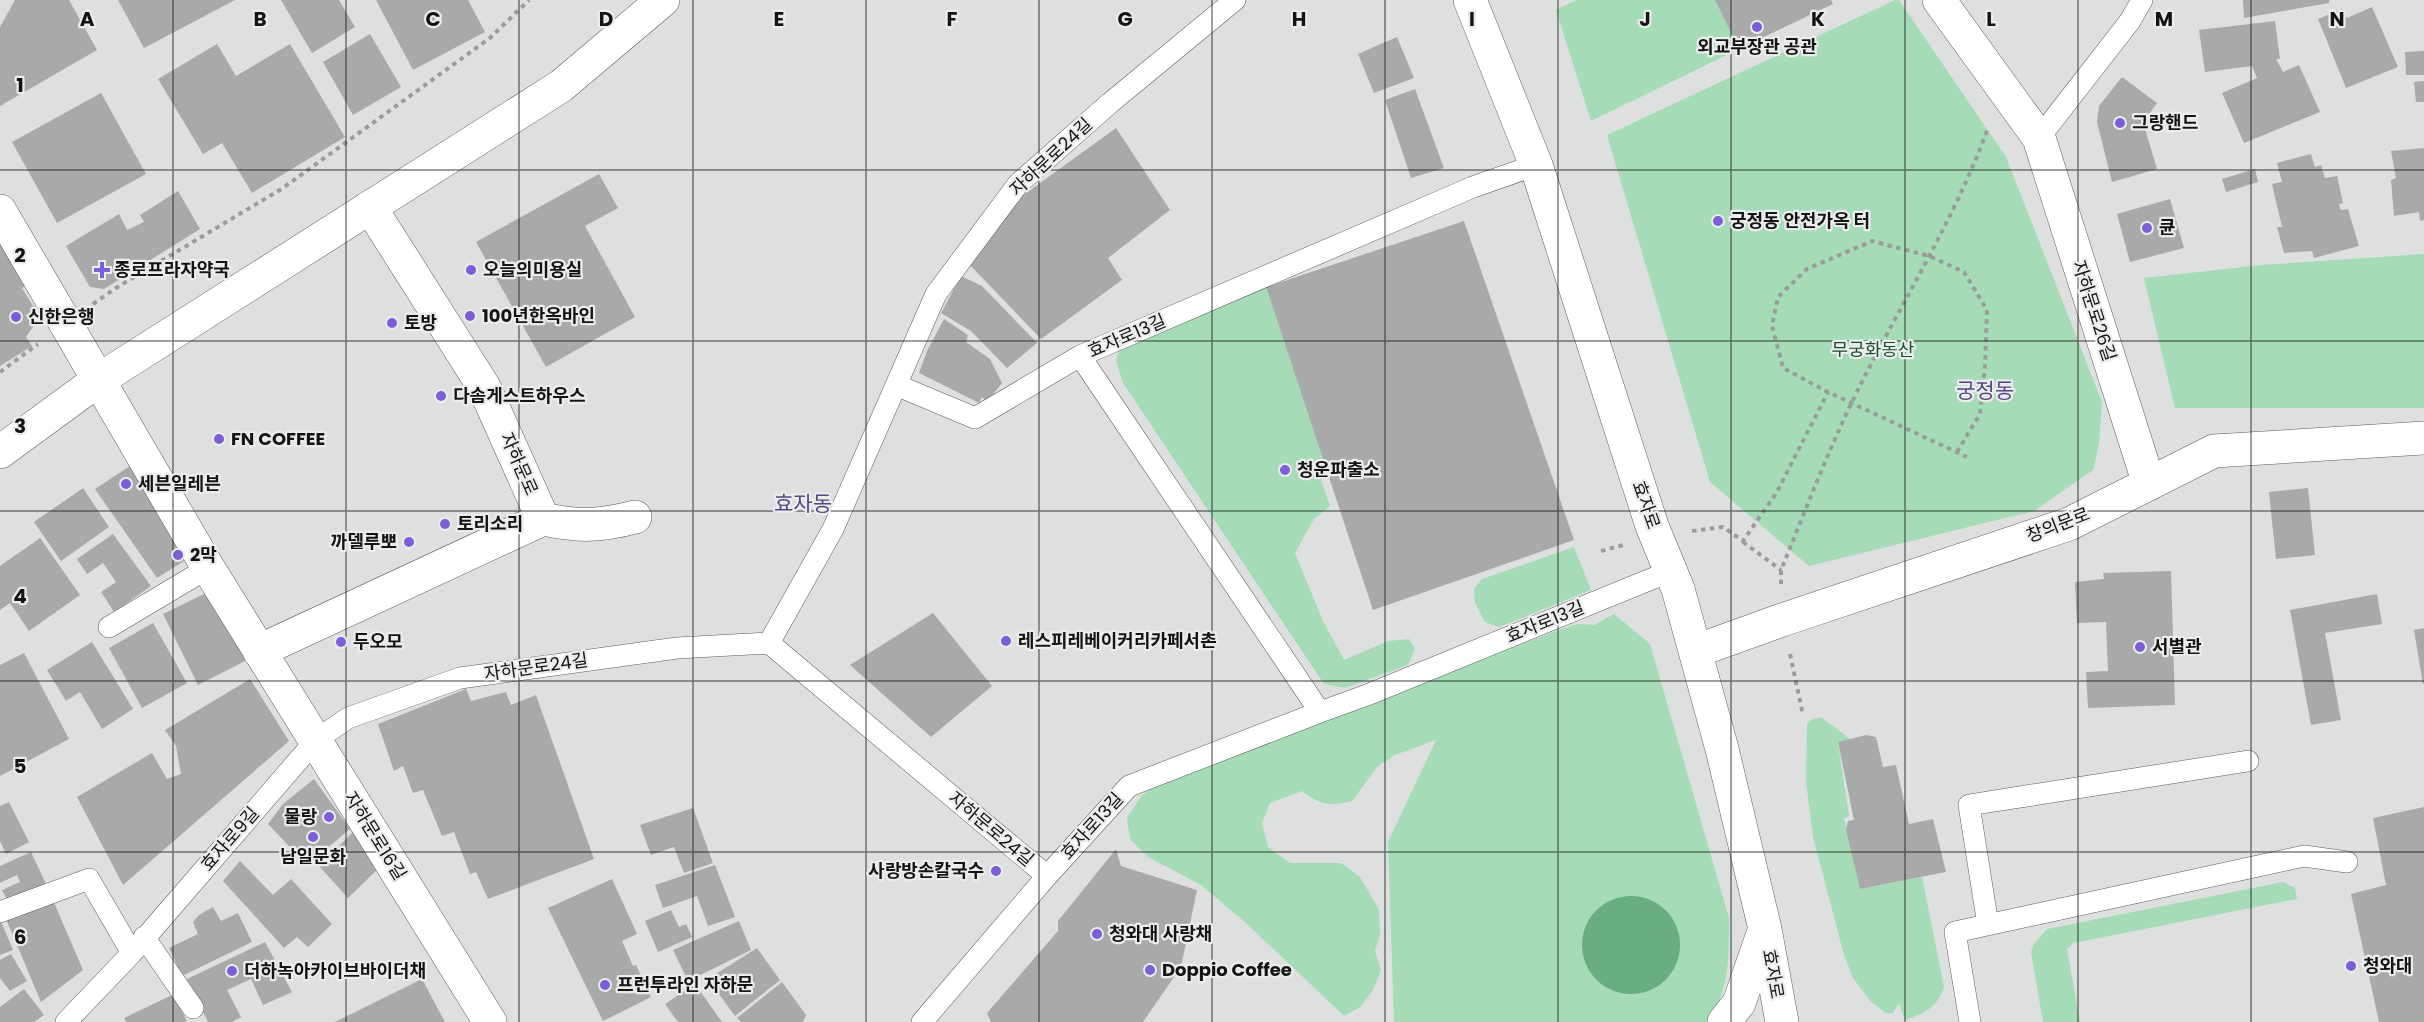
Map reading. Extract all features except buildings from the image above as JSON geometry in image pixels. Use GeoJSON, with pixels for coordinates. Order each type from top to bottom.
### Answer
{"type":"FeatureCollection","features":[{"type":"Feature","properties":{"kind":"street","name":"효자로"},"geometry":{"type":"LineString","coordinates":[[1470,0],[1536,165],[1696,651],[1765,929],[1782,1022]]}},
{"type":"Feature","properties":{"kind":"street","name":"자하문로26길"},"geometry":{"type":"LineString","coordinates":[[1939,0],[2039,138],[2149,484]]}},
{"type":"Feature","properties":{"kind":"street"},"geometry":{"type":"LineString","coordinates":[[0,452],[97,381],[561,86],[648,5]]}},
{"type":"Feature","properties":{"kind":"street","name":"자하문로"},"geometry":{"type":"LineString","coordinates":[[370,207],[484,387],[543,519]]}},
{"type":"Feature","properties":{"kind":"street","name":"자하문로16길"},"geometry":{"type":"LineString","coordinates":[[0,211],[208,568],[490,1022]]}},
{"type":"Feature","properties":{"kind":"street","name":"창의문로"},"geometry":{"type":"LineString","coordinates":[[1696,651],[2069,524],[2214,451],[2424,438]]}},
{"type":"Feature","properties":{"kind":"street"},"geometry":{"type":"LineString","coordinates":[[259,651],[543,519],[567,524],[602,525],[635,517]]}},
{"type":"Feature","properties":{"kind":"street"},"geometry":{"type":"LineString","coordinates":[[1724,1022],[1739,1003],[1765,929]]}},
{"type":"Feature","properties":{"kind":"lane","name":"자하문로24길"},"geometry":{"type":"LineString","coordinates":[[769,643],[833,530],[936,294],[1018,184],[1110,103],[1235,0]]}},
{"type":"Feature","properties":{"kind":"lane"},"geometry":{"type":"LineString","coordinates":[[2039,138],[2130,21],[2142,0]]}},
{"type":"Feature","properties":{"kind":"lane","name":"효자로13길"},"geometry":{"type":"LineString","coordinates":[[1320,712],[1080,356],[1473,187],[1536,165]]}},
{"type":"Feature","properties":{"kind":"lane"},"geometry":{"type":"LineString","coordinates":[[896,385],[975,418],[1080,356]]}},
{"type":"Feature","properties":{"kind":"lane"},"geometry":{"type":"LineString","coordinates":[[109,627],[208,568]]}},
{"type":"Feature","properties":{"kind":"lane","name":"효자로13길"},"geometry":{"type":"LineString","coordinates":[[921,1022],[1047,876],[1129,786],[1367,695],[1671,571]]}},
{"type":"Feature","properties":{"kind":"lane","name":"자하문로24길"},"geometry":{"type":"LineString","coordinates":[[316,740],[348,718],[460,678],[677,648],[769,643],[1047,876]]}},
{"type":"Feature","properties":{"kind":"lane","name":"효자로9길"},"geometry":{"type":"LineString","coordinates":[[66,1022],[138,945],[316,740]]}},
{"type":"Feature","properties":{"kind":"lane"},"geometry":{"type":"LineString","coordinates":[[1988,925],[1969,805],[2248,761]]}},
{"type":"Feature","properties":{"kind":"lane"},"geometry":{"type":"LineString","coordinates":[[1970,1022],[1954,932],[2304,856],[2347,862]]}},
{"type":"Feature","properties":{"kind":"lane"},"geometry":{"type":"LineString","coordinates":[[0,912],[88,879],[138,945],[193,1008]]}},
{"type":"Feature","properties":{"kind":"path"},"geometry":{"type":"LineString","coordinates":[[0,372],[116,288],[283,188],[490,38],[529,0]]}},
{"type":"Feature","properties":{"kind":"path"},"geometry":{"type":"LineString","coordinates":[[1803,715],[1782,620],[1780,570],[1852,403],[1929,256],[1980,150],[2003,87]]}},
{"type":"Feature","properties":{"kind":"path"},"geometry":{"type":"LineString","coordinates":[[1957,452],[1980,414],[1986,366],[1986,310],[1964,272],[1929,256],[1872,241],[1807,269],[1778,297],[1772,326],[1782,368],[1967,457]]}},
{"type":"Feature","properties":{"kind":"path"},"geometry":{"type":"LineString","coordinates":[[1743,542],[1777,492],[1828,392]]}},
{"type":"Feature","properties":{"kind":"path"},"geometry":{"type":"LineString","coordinates":[[1601,551],[1657,536],[1723,527],[1780,570]]}},
{"type":"Feature","properties":{"kind":"green space"},"geometry":{"type":"Polygon","coordinates":[[[1576,0],[1715,0],[1739,49],[1591,121],[1556,10],[1576,0]]]}},
{"type":"Feature","properties":{"kind":"green space","name":"무궁화동산"},"geometry":{"type":"Polygon","coordinates":[[[1899,0],[2006,157],[2102,402],[2099,444],[2093,470],[2034,511],[1809,566],[1710,482],[1607,135],[1899,0]]]}},
{"type":"Feature","properties":{"kind":"green space"},"geometry":{"type":"Polygon","coordinates":[[[2424,254],[2424,408],[2175,408],[2144,278],[2261,265],[2424,254]]]}},
{"type":"Feature","properties":{"kind":"green space"},"geometry":{"type":"Polygon","coordinates":[[[1266,287],[1329,477],[1321,480],[1330,506],[1314,519],[1295,553],[1323,621],[1344,660],[1388,641],[1409,639],[1415,649],[1408,665],[1345,688],[1324,684],[1123,383],[1116,361],[1119,348],[1266,287]]]}},
{"type":"Feature","properties":{"kind":"green space"},"geometry":{"type":"Polygon","coordinates":[[[1574,547],[1591,590],[1499,627],[1485,622],[1475,603],[1474,589],[1482,579],[1574,547]]]}},
{"type":"Feature","properties":{"kind":"green space"},"geometry":{"type":"Polygon","coordinates":[[[1614,614],[1650,644],[1729,918],[1727,972],[1720,998],[1707,1022],[1394,1022],[1388,842],[1436,740],[1395,755],[1378,766],[1352,801],[1326,804],[1302,791],[1270,803],[1262,823],[1268,847],[1290,863],[1341,863],[1360,877],[1379,910],[1380,935],[1375,951],[1381,970],[1373,990],[1360,1007],[1344,1016],[1246,923],[1201,885],[1148,857],[1130,839],[1127,818],[1142,795],[1167,776],[1564,628],[1578,624],[1594,625],[1614,614]]]}},
{"type":"Feature","properties":{"kind":"green space"},"geometry":{"type":"Polygon","coordinates":[[[1821,717],[1850,739],[1838,743],[1849,816],[1844,818],[1860,889],[1922,877],[1944,987],[1934,1005],[1919,1015],[1905,1020],[1899,1003],[1893,1013],[1886,1013],[1870,1001],[1853,978],[1844,955],[1813,837],[1806,782],[1807,724],[1812,719],[1821,717]]]}},
{"type":"Feature","properties":{"kind":"green space"},"geometry":{"type":"Polygon","coordinates":[[[2283,882],[2295,888],[2297,899],[2073,943],[2067,949],[2080,1022],[2043,1022],[2031,952],[2034,944],[2047,929],[2283,882]]]}},
{"type":"Feature","properties":{"kind":"shaded area"},"geometry":{"type":"Polygon","coordinates":[[[1631,896],[1650,900],[1666,910],[1676,926],[1680,945],[1676,964],[1666,980],[1650,990],[1631,994],[1612,990],[1596,980],[1586,964],[1582,945],[1586,926],[1596,910],[1612,900],[1631,896]]]}},
{"type":"Feature","properties":{"kind":"place","name":"외교부장관 공관"},"geometry":{"type":"Point","coordinates":[1757,27]}},
{"type":"Feature","properties":{"kind":"place","name":"그랑핸드"},"geometry":{"type":"Point","coordinates":[2120,123]}},
{"type":"Feature","properties":{"kind":"place","name":"궁정동 안전가옥 터"},"geometry":{"type":"Point","coordinates":[1718,221]}},
{"type":"Feature","properties":{"kind":"place","name":"큔"},"geometry":{"type":"Point","coordinates":[2147,228]}},
{"type":"Feature","properties":{"kind":"place","name":"종로프라자약국"},"geometry":{"type":"Point","coordinates":[102,270]}},
{"type":"Feature","properties":{"kind":"place","name":"오늘의미용실"},"geometry":{"type":"Point","coordinates":[471,270]}},
{"type":"Feature","properties":{"kind":"place","name":"100년한옥바인"},"geometry":{"type":"Point","coordinates":[470,316]}},
{"type":"Feature","properties":{"kind":"place","name":"신한은행"},"geometry":{"type":"Point","coordinates":[16,317]}},
{"type":"Feature","properties":{"kind":"place","name":"토방"},"geometry":{"type":"Point","coordinates":[392,323]}},
{"type":"Feature","properties":{"kind":"place","name":"다솜게스트하우스"},"geometry":{"type":"Point","coordinates":[441,396]}},
{"type":"Feature","properties":{"kind":"place","name":"FN COFFEE"},"geometry":{"type":"Point","coordinates":[219,439]}},
{"type":"Feature","properties":{"kind":"place","name":"청운파출소"},"geometry":{"type":"Point","coordinates":[1285,470]}},
{"type":"Feature","properties":{"kind":"place","name":"세븐일레븐"},"geometry":{"type":"Point","coordinates":[126,484]}},
{"type":"Feature","properties":{"kind":"place","name":"토리소리"},"geometry":{"type":"Point","coordinates":[445,524]}},
{"type":"Feature","properties":{"kind":"place","name":"까델루뽀"},"geometry":{"type":"Point","coordinates":[409,542]}},
{"type":"Feature","properties":{"kind":"place","name":"2막"},"geometry":{"type":"Point","coordinates":[178,555]}},
{"type":"Feature","properties":{"kind":"place","name":"레스피레베이커리카페서촌"},"geometry":{"type":"Point","coordinates":[1006,641]}},
{"type":"Feature","properties":{"kind":"place","name":"두오모"},"geometry":{"type":"Point","coordinates":[341,642]}},
{"type":"Feature","properties":{"kind":"place","name":"서별관"},"geometry":{"type":"Point","coordinates":[2140,647]}},
{"type":"Feature","properties":{"kind":"place","name":"물랑"},"geometry":{"type":"Point","coordinates":[329,817]}},
{"type":"Feature","properties":{"kind":"place","name":"남일문화"},"geometry":{"type":"Point","coordinates":[313,837]}},
{"type":"Feature","properties":{"kind":"place","name":"사랑방손칼국수"},"geometry":{"type":"Point","coordinates":[996,871]}},
{"type":"Feature","properties":{"kind":"place","name":"청와대 사랑채"},"geometry":{"type":"Point","coordinates":[1097,934]}},
{"type":"Feature","properties":{"kind":"place","name":"청와대"},"geometry":{"type":"Point","coordinates":[2351,966]}},
{"type":"Feature","properties":{"kind":"place","name":"Doppio Coffee"},"geometry":{"type":"Point","coordinates":[1150,970]}},
{"type":"Feature","properties":{"kind":"place","name":"더하녹아카이브바이더채"},"geometry":{"type":"Point","coordinates":[232,971]}},
{"type":"Feature","properties":{"kind":"place","name":"프런투라인 자하문"},"geometry":{"type":"Point","coordinates":[605,985]}},
{"type":"Feature","properties":{"kind":"district","name":"궁정동"},"geometry":{"type":"Point","coordinates":[1985,391]}},
{"type":"Feature","properties":{"kind":"district","name":"효자동"},"geometry":{"type":"Point","coordinates":[803,504]}}]}
